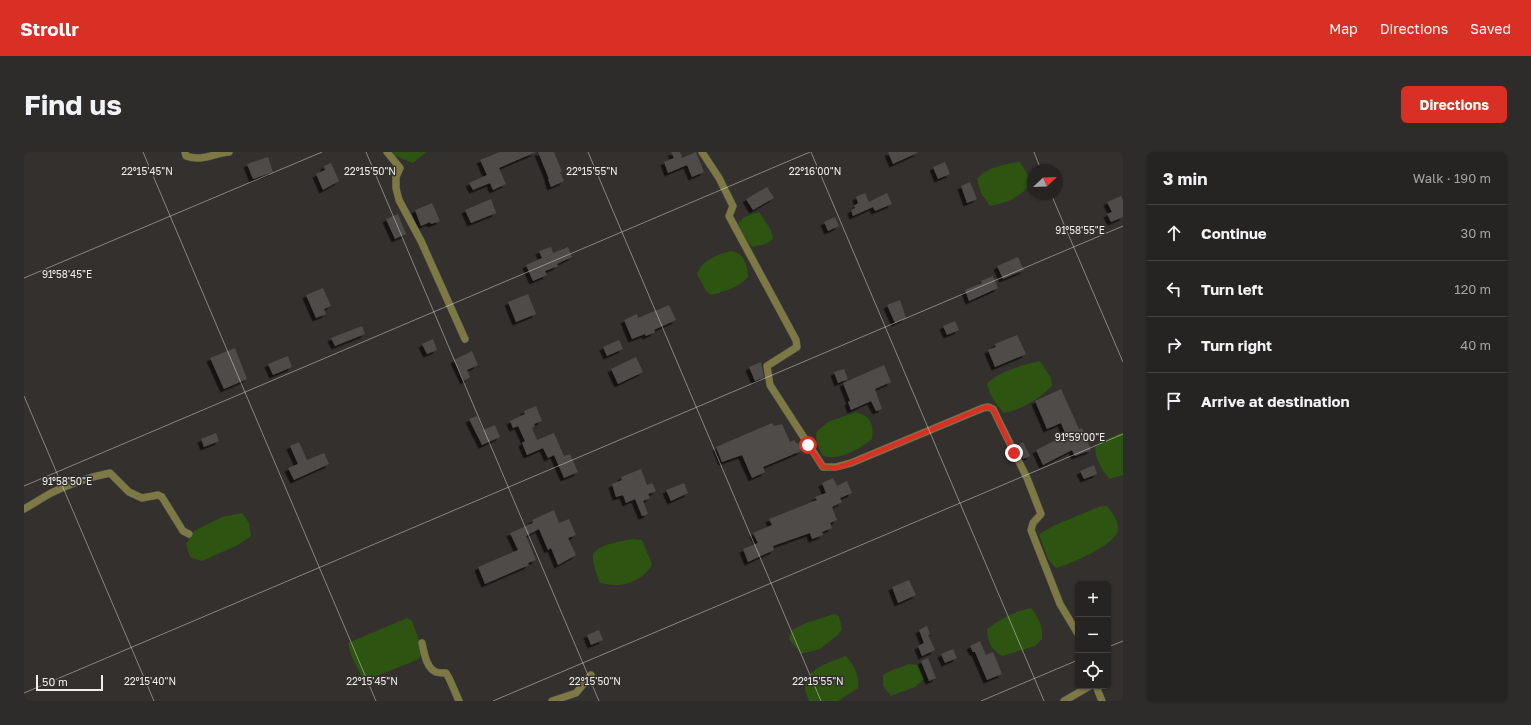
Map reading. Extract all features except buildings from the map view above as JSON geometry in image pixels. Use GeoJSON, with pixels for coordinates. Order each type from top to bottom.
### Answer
{"type":"FeatureCollection","features":[{"type":"Feature","properties":{"kind":"street"},"geometry":{"type":"LineString","coordinates":[[185,152],[186,156],[194,159],[203,159],[220,153],[229,152]]}},
{"type":"Feature","properties":{"kind":"street"},"geometry":{"type":"LineString","coordinates":[[387,152],[400,168],[396,177],[396,188],[399,200],[421,241],[465,339]]}},
{"type":"Feature","properties":{"kind":"street"},"geometry":{"type":"LineString","coordinates":[[702,152],[719,178],[732,206],[729,216],[796,340],[797,347],[767,366],[768,378],[770,385],[823,467],[836,468],[851,463],[983,408],[988,407],[993,409],[1027,478],[1041,514],[1033,523],[1032,530],[1060,604],[1075,629]]}},
{"type":"Feature","properties":{"kind":"street"},"geometry":{"type":"LineString","coordinates":[[24,509],[50,493],[69,485],[110,473],[129,492],[142,498],[158,495],[162,497],[183,531],[189,534]]}},
{"type":"Feature","properties":{"kind":"street"},"geometry":{"type":"LineString","coordinates":[[422,643],[427,661],[435,672],[446,673],[459,701]]}},
{"type":"Feature","properties":{"kind":"street"},"geometry":{"type":"LineString","coordinates":[[552,701],[576,693],[591,675]]}},
{"type":"Feature","properties":{"kind":"street"},"geometry":{"type":"LineString","coordinates":[[1064,701],[1085,689]]}},
{"type":"Feature","properties":{"kind":"street"},"geometry":{"type":"LineString","coordinates":[[1097,689],[1102,701]]}},
{"type":"Feature","properties":{"kind":"shaded area"},"geometry":{"type":"Polygon","coordinates":[[[391,152],[426,152],[413,163],[395,156],[391,152]]]}},
{"type":"Feature","properties":{"kind":"shaded area"},"geometry":{"type":"Polygon","coordinates":[[[1020,162],[1027,173],[1027,188],[1017,197],[990,206],[981,193],[977,179],[991,169],[1020,162]]]}},
{"type":"Feature","properties":{"kind":"shaded area"},"geometry":{"type":"Polygon","coordinates":[[[759,212],[771,230],[773,239],[766,244],[752,247],[738,224],[744,217],[759,212]]]}},
{"type":"Feature","properties":{"kind":"shaded area"},"geometry":{"type":"Polygon","coordinates":[[[730,251],[738,253],[744,260],[748,277],[741,284],[726,291],[711,295],[706,291],[697,274],[699,269],[702,265],[715,256],[730,251]]]}},
{"type":"Feature","properties":{"kind":"shaded area"},"geometry":{"type":"Polygon","coordinates":[[[1040,361],[1051,378],[1052,386],[1030,403],[1018,409],[1004,413],[993,399],[987,383],[1005,372],[1040,361]]]}},
{"type":"Feature","properties":{"kind":"shaded area"},"geometry":{"type":"Polygon","coordinates":[[[856,412],[865,416],[872,425],[872,439],[849,453],[836,457],[823,456],[817,441],[817,431],[828,422],[856,412]]]}},
{"type":"Feature","properties":{"kind":"shaded area"},"geometry":{"type":"Polygon","coordinates":[[[1123,432],[1123,475],[1110,479],[1104,472],[1096,456],[1095,447],[1105,440],[1123,432]]]}},
{"type":"Feature","properties":{"kind":"shaded area"},"geometry":{"type":"Polygon","coordinates":[[[1101,506],[1107,506],[1116,520],[1118,530],[1116,536],[1092,553],[1056,568],[1048,559],[1039,534],[1055,525],[1101,506]]]}},
{"type":"Feature","properties":{"kind":"shaded area"},"geometry":{"type":"Polygon","coordinates":[[[242,513],[249,523],[251,536],[238,545],[202,561],[190,557],[186,544],[194,531],[222,517],[242,513]]]}},
{"type":"Feature","properties":{"kind":"shaded area"},"geometry":{"type":"Polygon","coordinates":[[[633,539],[642,540],[652,564],[646,573],[627,584],[614,585],[600,583],[593,562],[593,555],[595,551],[604,546],[633,539]]]}},
{"type":"Feature","properties":{"kind":"shaded area"},"geometry":{"type":"Polygon","coordinates":[[[1031,608],[1040,622],[1042,639],[1035,646],[1002,656],[998,654],[990,644],[987,629],[1008,616],[1031,608]]]}},
{"type":"Feature","properties":{"kind":"shaded area"},"geometry":{"type":"Polygon","coordinates":[[[834,614],[839,616],[842,629],[838,635],[820,649],[801,654],[789,639],[792,630],[806,623],[834,614]]]}},
{"type":"Feature","properties":{"kind":"shaded area"},"geometry":{"type":"Polygon","coordinates":[[[407,618],[412,621],[418,637],[422,652],[419,659],[367,680],[363,679],[351,655],[348,643],[407,618]]]}},
{"type":"Feature","properties":{"kind":"shaded area"},"geometry":{"type":"Polygon","coordinates":[[[846,656],[856,671],[858,688],[838,701],[809,701],[805,689],[809,676],[820,667],[846,656]]]}},
{"type":"Feature","properties":{"kind":"shaded area"},"geometry":{"type":"Polygon","coordinates":[[[909,664],[918,665],[924,679],[915,687],[891,696],[883,686],[883,675],[909,664]]]}},
{"type":"Feature","properties":{"kind":"route"},"geometry":{"type":"LineString","coordinates":[[808,445],[823,467],[836,468],[877,453],[906,439],[988,407],[993,409],[1014,453]]}}]}
